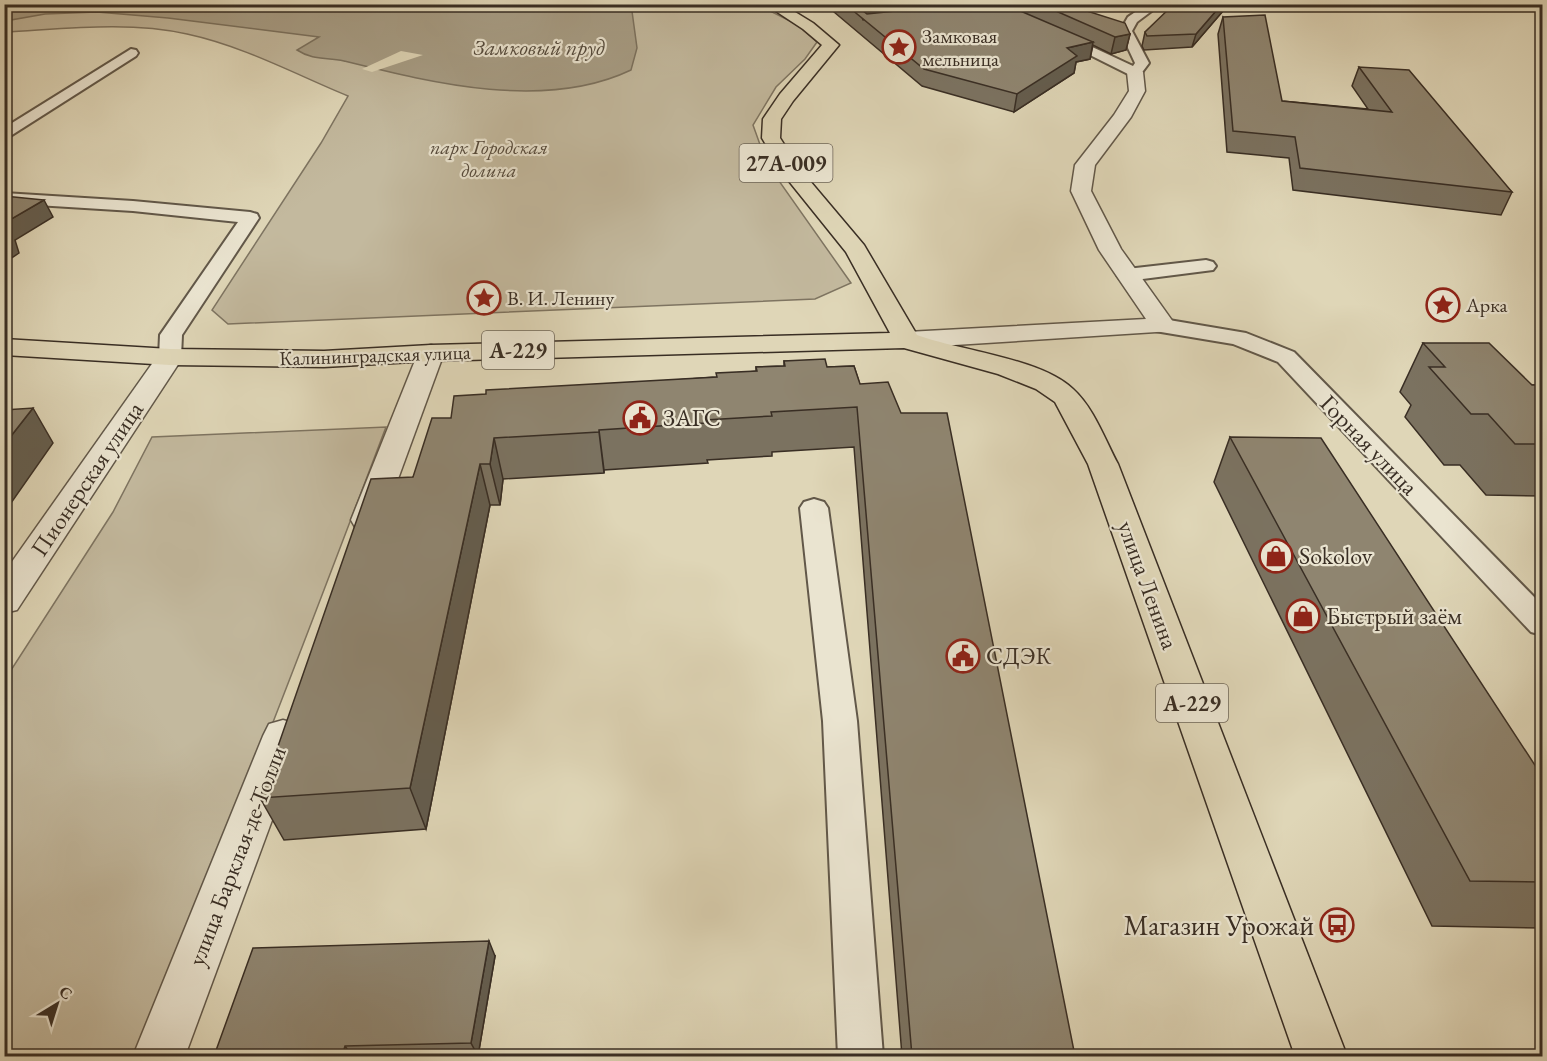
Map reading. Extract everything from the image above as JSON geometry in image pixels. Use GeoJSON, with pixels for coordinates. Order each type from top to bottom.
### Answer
{"type":"FeatureCollection","features":[{"type":"Feature","properties":{"kind":"main road","name":"27А-009"},"geometry":{"type":"LineString","coordinates":[[771,4],[808,26],[831,45],[772,119],[771,138],[791,171],[856,250],[906,340]]}},
{"type":"Feature","properties":{"kind":"main road","name":"Калининградская улица"},"geometry":{"type":"LineString","coordinates":[[4,347],[170,357],[324,358],[906,340],[927,349],[1028,375]]}},
{"type":"Feature","properties":{"kind":"main road","name":"улица Ленина"},"geometry":{"type":"LineString","coordinates":[[1028,375],[1064,394],[1103,464],[1321,1056]]}},
{"type":"Feature","properties":{"kind":"street"},"geometry":{"type":"LineString","coordinates":[[1135,72],[1137,91],[1122,117],[1085,165],[1081,191],[1110,250],[1163,326]]}},
{"type":"Feature","properties":{"kind":"street"},"geometry":{"type":"LineString","coordinates":[[906,340],[1163,326]]}},
{"type":"Feature","properties":{"kind":"street"},"geometry":{"type":"LineString","coordinates":[[354,555],[431,353]]}},
{"type":"Feature","properties":{"kind":"street","name":"Пионерская улица"},"geometry":{"type":"LineString","coordinates":[[4,601],[170,357]]}},
{"type":"Feature","properties":{"kind":"street","name":"улица Барклая-де-Толли"},"geometry":{"type":"LineString","coordinates":[[159,1056],[298,699]]}},
{"type":"Feature","properties":{"kind":"lane"},"geometry":{"type":"LineString","coordinates":[[1048,32],[1135,72],[1142,63],[1126,31],[1132,20],[1155,4]]}},
{"type":"Feature","properties":{"kind":"lane"},"geometry":{"type":"LineString","coordinates":[[4,135],[131,52]]}},
{"type":"Feature","properties":{"kind":"lane"},"geometry":{"type":"LineString","coordinates":[[4,198],[133,206],[250,218],[171,335],[170,357]]}},
{"type":"Feature","properties":{"kind":"lane"},"geometry":{"type":"LineString","coordinates":[[1127,275],[1206,266]]}},
{"type":"Feature","properties":{"kind":"lane","name":"Горная улица"},"geometry":{"type":"LineString","coordinates":[[1163,326],[1238,338],[1286,357],[1542,624]]}},
{"type":"Feature","properties":{"kind":"lane"},"geometry":{"type":"LineString","coordinates":[[814,508],[840,721],[861,1056]]}},
{"type":"Feature","properties":{"kind":"green space","name":"парк Городская долина"},"geometry":{"type":"Polygon","coordinates":[[[5,4],[758,5],[798,25],[817,42],[805,59],[776,87],[753,125],[767,164],[851,283],[815,299],[228,324],[212,310],[321,143],[348,96],[249,53],[187,34],[119,27],[5,32],[5,4]]]}},
{"type":"Feature","properties":{"kind":"green space"},"geometry":{"type":"Polygon","coordinates":[[[386,427],[234,822],[137,1056],[5,1056],[4,681],[113,512],[152,437],[386,427]]]}},
{"type":"Feature","properties":{"kind":"water","name":"Замковый пруд"},"geometry":{"type":"Polygon","coordinates":[[[5,4],[631,4],[637,48],[631,70],[598,82],[562,89],[526,91],[489,89],[451,84],[315,57],[297,50],[319,37],[168,18],[97,12],[45,14],[5,21],[5,4]]]}},
{"type":"Feature","properties":{"kind":"pier"},"geometry":{"type":"Polygon","coordinates":[[[401,51],[423,55],[372,72],[362,69],[401,51]]]}},
{"type":"Feature","properties":{"kind":"building"},"geometry":{"type":"Polygon","coordinates":[[[845,4],[863,4],[859,8],[867,14],[962,4],[1004,4],[1093,42],[1067,48],[1077,56],[1017,94],[924,69],[845,4]]]}},
{"type":"Feature","properties":{"kind":"building"},"geometry":{"type":"Polygon","coordinates":[[[1040,4],[1065,4],[1125,23],[1130,34],[1115,37],[1040,4]]]}},
{"type":"Feature","properties":{"kind":"building"},"geometry":{"type":"Polygon","coordinates":[[[1174,4],[1222,4],[1196,34],[1147,36],[1145,32],[1174,4]]]}},
{"type":"Feature","properties":{"kind":"building"},"geometry":{"type":"Polygon","coordinates":[[[1265,15],[1282,101],[1392,112],[1359,67],[1409,70],[1512,192],[1300,168],[1295,137],[1233,131],[1223,17],[1265,15]]]}},
{"type":"Feature","properties":{"kind":"building"},"geometry":{"type":"Polygon","coordinates":[[[4,196],[44,200],[6,222],[10,236],[4,239],[4,196]]]}},
{"type":"Feature","properties":{"kind":"building"},"geometry":{"type":"Polygon","coordinates":[[[1423,343],[1489,343],[1532,385],[1542,385],[1542,444],[1515,444],[1488,414],[1471,414],[1429,367],[1445,367],[1423,343]]]}},
{"type":"Feature","properties":{"kind":"building"},"geometry":{"type":"Polygon","coordinates":[[[825,359],[827,367],[854,366],[860,384],[888,382],[901,413],[947,413],[1075,1056],[912,1056],[857,407],[771,412],[772,416],[705,420],[705,423],[494,438],[490,464],[480,464],[410,788],[260,798],[371,479],[413,477],[432,418],[451,418],[454,396],[486,394],[486,390],[717,377],[716,373],[757,371],[756,367],[785,366],[784,361],[825,359]]]}},
{"type":"Feature","properties":{"kind":"building"},"geometry":{"type":"Polygon","coordinates":[[[33,408],[4,445],[4,410],[33,408]]]}},
{"type":"Feature","properties":{"kind":"building"},"geometry":{"type":"Polygon","coordinates":[[[1230,437],[1321,438],[1542,776],[1542,882],[1470,881],[1230,437]]]}},
{"type":"Feature","properties":{"kind":"building"},"geometry":{"type":"Polygon","coordinates":[[[489,941],[471,1043],[345,1046],[342,1056],[214,1056],[253,948],[489,941]]]}},
{"type":"Feature","properties":{"kind":"place","name":"Замковая мельница"},"geometry":{"type":"Point","coordinates":[899,47]}},
{"type":"Feature","properties":{"kind":"place","name":"В. И. Ленину"},"geometry":{"type":"Point","coordinates":[484,298]}},
{"type":"Feature","properties":{"kind":"place","name":"Арка"},"geometry":{"type":"Point","coordinates":[1443,305]}},
{"type":"Feature","properties":{"kind":"place","name":"ЗАГС"},"geometry":{"type":"Point","coordinates":[640,418]}},
{"type":"Feature","properties":{"kind":"place","name":"Sokolov"},"geometry":{"type":"Point","coordinates":[1276,556]}},
{"type":"Feature","properties":{"kind":"place","name":"Быстрый заём"},"geometry":{"type":"Point","coordinates":[1303,616]}},
{"type":"Feature","properties":{"kind":"place","name":"СДЭК"},"geometry":{"type":"Point","coordinates":[963,656]}},
{"type":"Feature","properties":{"kind":"place","name":"Магазин Урожай"},"geometry":{"type":"Point","coordinates":[1337,925]}}]}
